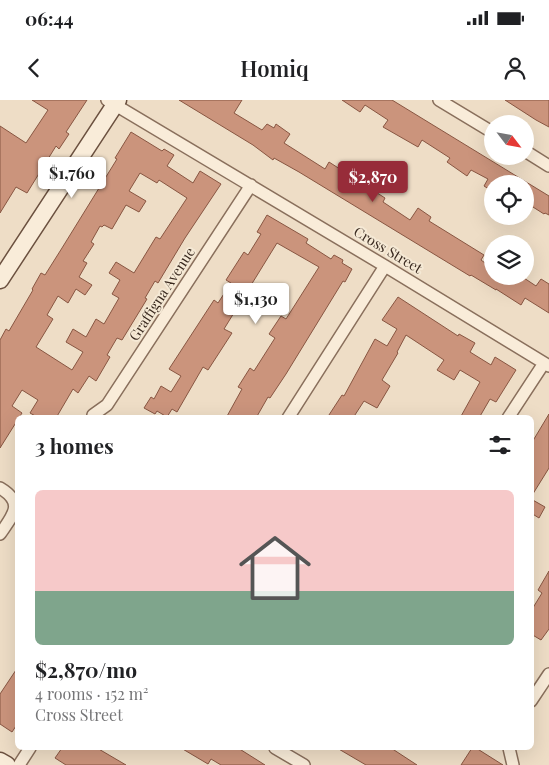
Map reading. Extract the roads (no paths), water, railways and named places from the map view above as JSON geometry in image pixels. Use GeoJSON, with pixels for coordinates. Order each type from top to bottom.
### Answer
{"type":"FeatureCollection","features":[{"type":"Feature","properties":{"kind":"street"},"geometry":{"type":"LineString","coordinates":[[439,100],[484,127]]}},
{"type":"Feature","properties":{"kind":"street"},"geometry":{"type":"LineString","coordinates":[[0,280],[113,101]]}},
{"type":"Feature","properties":{"kind":"street","name":"Cross Street"},"geometry":{"type":"LineString","coordinates":[[113,101],[546,365]]}},
{"type":"Feature","properties":{"kind":"street"},"geometry":{"type":"LineString","coordinates":[[534,157],[549,166]]}},
{"type":"Feature","properties":{"kind":"street","name":"Graffigna Avenue"},"geometry":{"type":"LineString","coordinates":[[93,415],[107,405],[251,185]]}},
{"type":"Feature","properties":{"kind":"street"},"geometry":{"type":"LineString","coordinates":[[290,415],[385,266]]}},
{"type":"Feature","properties":{"kind":"street"},"geometry":{"type":"LineString","coordinates":[[510,415],[546,365]]}},
{"type":"Feature","properties":{"kind":"street"},"geometry":{"type":"LineString","coordinates":[[0,488],[8,493],[14,501],[15,509],[0,534]]}},
{"type":"Feature","properties":{"kind":"street"},"geometry":{"type":"LineString","coordinates":[[534,696],[549,674]]}},
{"type":"Feature","properties":{"kind":"street"},"geometry":{"type":"LineString","coordinates":[[19,765],[29,750]]}},
{"type":"Feature","properties":{"kind":"street"},"geometry":{"type":"LineString","coordinates":[[278,750],[304,765]]}},
{"type":"Feature","properties":{"kind":"street"},"geometry":{"type":"LineString","coordinates":[[509,750],[513,765]]}},
{"type":"Feature","properties":{"kind":"street"},"geometry":{"type":"LineString","coordinates":[[0,761],[7,765]]}}]}
